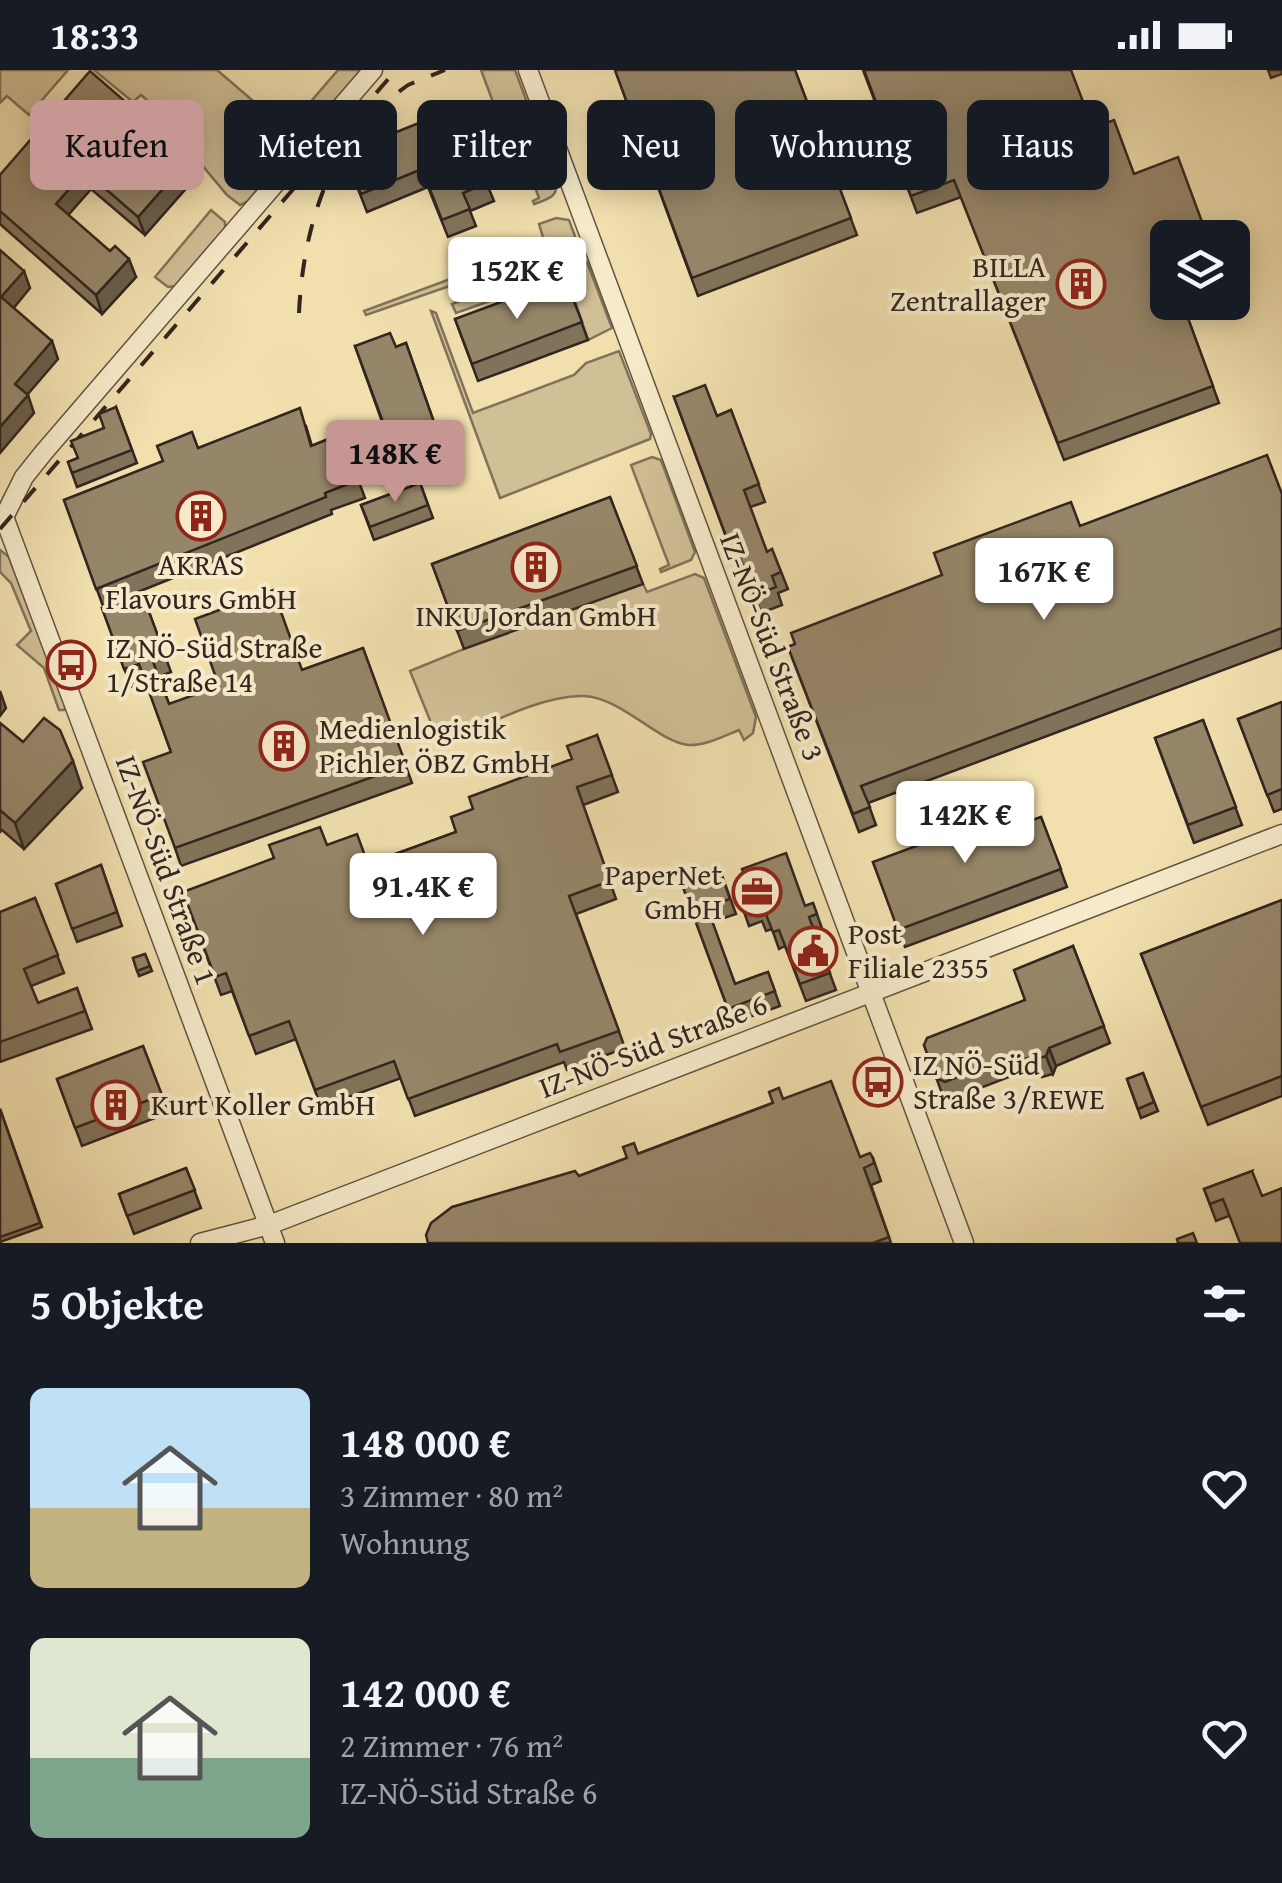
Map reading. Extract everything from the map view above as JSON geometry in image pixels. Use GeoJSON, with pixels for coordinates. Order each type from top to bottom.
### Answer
{"type":"FeatureCollection","features":[{"type":"Feature","properties":{"kind":"street"},"geometry":{"type":"LineString","coordinates":[[2,518],[24,477],[44,452],[373,70]]}},
{"type":"Feature","properties":{"kind":"street","name":"IZ-NÖ-Süd Straße 3"},"geometry":{"type":"LineString","coordinates":[[528,70],[964,1243]]}},
{"type":"Feature","properties":{"kind":"street","name":"IZ-NÖ-Süd Straße 1"},"geometry":{"type":"LineString","coordinates":[[2,518],[272,1234]]}},
{"type":"Feature","properties":{"kind":"street","name":"IZ-NÖ-Süd Straße 6"},"geometry":{"type":"LineString","coordinates":[[246,1243],[870,990],[1282,834]]}},
{"type":"Feature","properties":{"kind":"street","name":"IZ-NÖ-Süd Straße 6"},"geometry":{"type":"LineString","coordinates":[[200,1243],[272,1234]]}},
{"type":"Feature","properties":{"kind":"shaded area"},"geometry":{"type":"Polygon","coordinates":[[[0,70],[68,70],[42,100],[30,100],[29,115],[7,96],[0,103],[0,70]]]}},
{"type":"Feature","properties":{"kind":"shaded area"},"geometry":{"type":"Polygon","coordinates":[[[94,70],[217,70],[252,100],[224,100],[224,190],[257,190],[240,205],[227,195],[204,168],[204,100],[147,100],[141,95],[131,100],[94,70]]]}},
{"type":"Feature","properties":{"kind":"shaded area"},"geometry":{"type":"Polygon","coordinates":[[[338,70],[361,70],[335,100],[312,100],[338,70]]]}},
{"type":"Feature","properties":{"kind":"shaded area"},"geometry":{"type":"Polygon","coordinates":[[[481,70],[515,70],[526,100],[492,100],[481,70]]]}},
{"type":"Feature","properties":{"kind":"shaded area"},"geometry":{"type":"Polygon","coordinates":[[[536,190],[556,190],[548,199],[534,204],[539,198],[536,190]]]}},
{"type":"Feature","properties":{"kind":"shaded area"},"geometry":{"type":"Polygon","coordinates":[[[211,210],[225,222],[225,228],[175,286],[168,287],[155,277],[211,210]]]}},
{"type":"Feature","properties":{"kind":"shaded area"},"geometry":{"type":"Polygon","coordinates":[[[556,218],[569,220],[574,243],[366,315],[364,311],[545,244],[539,224],[556,218]]]}},
{"type":"Feature","properties":{"kind":"shaded area"},"geometry":{"type":"Polygon","coordinates":[[[578,257],[587,262],[612,328],[588,340],[566,274],[456,313],[452,304],[578,257]]]}},
{"type":"Feature","properties":{"kind":"shaded area"},"geometry":{"type":"Polygon","coordinates":[[[431,311],[436,313],[473,413],[574,375],[586,363],[619,351],[650,439],[500,498],[431,311]]]}},
{"type":"Feature","properties":{"kind":"shaded area"},"geometry":{"type":"Polygon","coordinates":[[[652,457],[661,460],[695,552],[691,560],[661,572],[669,565],[631,465],[652,457]]]}},
{"type":"Feature","properties":{"kind":"shaded area"},"geometry":{"type":"Polygon","coordinates":[[[603,547],[621,592],[643,584],[647,592],[695,574],[704,578],[756,717],[753,733],[744,740],[739,730],[688,745],[664,736],[612,704],[584,696],[530,706],[440,745],[410,671],[464,649],[603,547]]]}},
{"type":"Feature","properties":{"kind":"shaded area"},"geometry":{"type":"Polygon","coordinates":[[[0,550],[9,557],[66,706],[64,710],[59,710],[44,668],[17,645],[31,631],[11,583],[0,572],[0,550]]]}},
{"type":"Feature","properties":{"kind":"building"},"geometry":{"type":"Polygon","coordinates":[[[615,70],[795,70],[806,100],[735,100],[735,190],[840,190],[851,218],[692,278],[659,190],[715,190],[715,100],[626,100],[615,70]]]}},
{"type":"Feature","properties":{"kind":"building","name":"BILLA Zentrallager"},"geometry":{"type":"Polygon","coordinates":[[[864,70],[1071,70],[1082,100],[967,100],[967,190],[1109,190],[1109,122],[1114,120],[1134,174],[1178,157],[1201,220],[1150,220],[1150,320],[1189,320],[1213,386],[1058,443],[954,180],[947,183],[947,100],[875,100],[864,70]]]}},
{"type":"Feature","properties":{"kind":"building"},"geometry":{"type":"Polygon","coordinates":[[[90,71],[123,100],[65,100],[90,71]]]}},
{"type":"Feature","properties":{"kind":"building"},"geometry":{"type":"Polygon","coordinates":[[[417,124],[417,171],[397,179],[397,132],[417,124]]]}},
{"type":"Feature","properties":{"kind":"building"},"geometry":{"type":"Polygon","coordinates":[[[30,140],[30,190],[68,190],[56,204],[110,251],[115,246],[129,259],[96,295],[0,211],[0,175],[30,140]]]}},
{"type":"Feature","properties":{"kind":"building"},"geometry":{"type":"Polygon","coordinates":[[[107,190],[162,190],[138,217],[107,190]]]}},
{"type":"Feature","properties":{"kind":"building"},"geometry":{"type":"Polygon","coordinates":[[[430,190],[470,190],[463,193],[470,209],[442,220],[430,190]]]}},
{"type":"Feature","properties":{"kind":"building"},"geometry":{"type":"Polygon","coordinates":[[[0,250],[24,271],[1,297],[52,341],[15,384],[28,395],[0,427],[0,250]]]}},
{"type":"Feature","properties":{"kind":"building"},"geometry":{"type":"Polygon","coordinates":[[[547,285],[550,293],[568,286],[582,322],[472,364],[455,319],[547,285]]]}},
{"type":"Feature","properties":{"kind":"building"},"geometry":{"type":"Polygon","coordinates":[[[390,333],[396,347],[406,343],[436,428],[391,444],[355,346],[390,333]]]}},
{"type":"Feature","properties":{"kind":"building"},"geometry":{"type":"Polygon","coordinates":[[[705,385],[717,416],[731,410],[759,484],[744,490],[767,552],[772,549],[781,572],[772,576],[776,587],[755,595],[740,558],[735,560],[674,397],[705,385]]]}},
{"type":"Feature","properties":{"kind":"building"},"geometry":{"type":"Polygon","coordinates":[[[116,407],[132,450],[72,473],[68,462],[78,458],[71,441],[104,428],[99,414],[116,407]]]}},
{"type":"Feature","properties":{"kind":"building","name":"AKRAS Flavours GmbH"},"geometry":{"type":"Polygon","coordinates":[[[300,408],[311,446],[341,434],[358,480],[325,493],[326,497],[96,589],[64,500],[163,461],[157,446],[192,432],[198,448],[300,408]]]}},
{"type":"Feature","properties":{"kind":"building"},"geometry":{"type":"Polygon","coordinates":[[[1267,455],[1282,494],[1282,628],[861,786],[870,807],[853,814],[788,647],[795,644],[791,633],[942,575],[934,553],[1071,502],[1080,526],[1267,455]]]}},
{"type":"Feature","properties":{"kind":"building"},"geometry":{"type":"Polygon","coordinates":[[[420,483],[428,505],[370,527],[361,505],[420,483]]]}},
{"type":"Feature","properties":{"kind":"building","name":"INKU Jordan GmbH"},"geometry":{"type":"Polygon","coordinates":[[[610,497],[637,566],[457,631],[432,564],[610,497]]]}},
{"type":"Feature","properties":{"kind":"building","name":"Medienlogistik Pichler ÖBZ GmbH"},"geometry":{"type":"Polygon","coordinates":[[[273,590],[302,670],[363,648],[406,765],[175,848],[143,762],[171,752],[139,664],[124,669],[102,608],[142,593],[165,655],[152,659],[169,704],[219,686],[195,619],[273,590]]]}},
{"type":"Feature","properties":{"kind":"building"},"geometry":{"type":"Polygon","coordinates":[[[1282,702],[1282,789],[1267,795],[1238,719],[1282,702]]]}},
{"type":"Feature","properties":{"kind":"building"},"geometry":{"type":"Polygon","coordinates":[[[44,718],[60,730],[73,761],[15,823],[0,810],[0,723],[23,742],[44,718]]]}},
{"type":"Feature","properties":{"kind":"building"},"geometry":{"type":"Polygon","coordinates":[[[1203,720],[1236,807],[1188,825],[1155,738],[1203,720]]]}},
{"type":"Feature","properties":{"kind":"building"},"geometry":{"type":"Polygon","coordinates":[[[597,735],[612,775],[577,787],[610,881],[569,896],[619,1031],[560,1052],[557,1044],[408,1099],[394,1061],[315,1090],[289,1021],[249,1036],[226,973],[215,977],[183,892],[274,858],[269,845],[320,827],[327,845],[357,834],[368,864],[456,832],[451,817],[473,809],[469,797],[572,759],[567,746],[597,735]]]}},
{"type":"Feature","properties":{"kind":"building"},"geometry":{"type":"Polygon","coordinates":[[[1005,805],[1013,827],[1041,817],[1061,869],[898,930],[873,862],[935,839],[933,832],[1005,805]]]}},
{"type":"Feature","properties":{"kind":"building"},"geometry":{"type":"Polygon","coordinates":[[[786,853],[805,906],[813,903],[817,914],[809,917],[830,973],[800,984],[779,930],[773,932],[765,912],[760,914],[756,904],[743,909],[736,889],[748,885],[742,869],[786,853]]]}},
{"type":"Feature","properties":{"kind":"building"},"geometry":{"type":"Polygon","coordinates":[[[101,865],[117,912],[72,929],[56,884],[101,865]]]}},
{"type":"Feature","properties":{"kind":"building"},"geometry":{"type":"Polygon","coordinates":[[[721,873],[730,899],[707,907],[735,984],[768,972],[775,991],[728,1009],[683,887],[721,873]]]}},
{"type":"Feature","properties":{"kind":"building"},"geometry":{"type":"Polygon","coordinates":[[[35,898],[58,955],[24,969],[38,1003],[77,988],[85,1011],[0,1042],[0,912],[35,898]]]}},
{"type":"Feature","properties":{"kind":"building"},"geometry":{"type":"Polygon","coordinates":[[[1282,900],[1282,1076],[1201,1107],[1141,954],[1282,900]]]}},
{"type":"Feature","properties":{"kind":"building"},"geometry":{"type":"Polygon","coordinates":[[[1073,946],[1104,1026],[1049,1048],[1046,1056],[1035,1060],[1034,1056],[1023,1060],[1021,1053],[945,1082],[936,1078],[924,1045],[927,1038],[1025,1000],[1014,970],[1073,946]]]}},
{"type":"Feature","properties":{"kind":"building"},"geometry":{"type":"Polygon","coordinates":[[[145,954],[150,966],[137,971],[133,958],[145,954]]]}},
{"type":"Feature","properties":{"kind":"building","name":"Kurt Koller GmbH"},"geometry":{"type":"Polygon","coordinates":[[[143,1046],[162,1095],[75,1128],[57,1079],[143,1046]]]}},
{"type":"Feature","properties":{"kind":"building"},"geometry":{"type":"Polygon","coordinates":[[[1143,1073],[1154,1102],[1138,1109],[1127,1079],[1143,1073]]]}},
{"type":"Feature","properties":{"kind":"building"},"geometry":{"type":"Polygon","coordinates":[[[831,1081],[860,1157],[870,1153],[873,1158],[874,1163],[864,1168],[889,1237],[873,1243],[428,1243],[426,1235],[431,1223],[452,1207],[575,1171],[579,1176],[627,1158],[623,1147],[634,1143],[638,1154],[773,1103],[769,1092],[779,1088],[783,1099],[831,1081]]]}},
{"type":"Feature","properties":{"kind":"building"},"geometry":{"type":"Polygon","coordinates":[[[1087,1093],[1091,1103],[1080,1107],[1077,1097],[1087,1093]]]}},
{"type":"Feature","properties":{"kind":"building"},"geometry":{"type":"Polygon","coordinates":[[[0,1109],[40,1223],[0,1237],[0,1109]]]}},
{"type":"Feature","properties":{"kind":"building"},"geometry":{"type":"Polygon","coordinates":[[[186,1168],[195,1190],[127,1216],[119,1194],[186,1168]]]}},
{"type":"Feature","properties":{"kind":"building"},"geometry":{"type":"Polygon","coordinates":[[[1252,1171],[1262,1196],[1282,1188],[1282,1243],[1240,1243],[1223,1199],[1210,1204],[1204,1189],[1252,1171]]]}},
{"type":"Feature","properties":{"kind":"building"},"geometry":{"type":"Polygon","coordinates":[[[1193,1233],[1197,1243],[1178,1243],[1177,1239],[1193,1233]]]}},
{"type":"Feature","properties":{"kind":"railway"},"geometry":{"type":"LineString","coordinates":[[0,529],[396,70]]}},
{"type":"Feature","properties":{"kind":"railway"},"geometry":{"type":"LineString","coordinates":[[388,100],[408,85],[445,70]]}},
{"type":"Feature","properties":{"kind":"railway"},"geometry":{"type":"LineString","coordinates":[[299,313],[303,267],[324,190]]}},
{"type":"Feature","properties":{"kind":"place","name":"BILLA Zentrallager"},"geometry":{"type":"Point","coordinates":[1081,284]}},
{"type":"Feature","properties":{"kind":"place","name":"AKRAS Flavours GmbH"},"geometry":{"type":"Point","coordinates":[201,516]}},
{"type":"Feature","properties":{"kind":"place","name":"INKU Jordan GmbH"},"geometry":{"type":"Point","coordinates":[536,567]}},
{"type":"Feature","properties":{"kind":"place","name":"IZ NÖ-Süd Straße 1/Straße 14"},"geometry":{"type":"Point","coordinates":[71,665]}},
{"type":"Feature","properties":{"kind":"place","name":"Medienlogistik Pichler ÖBZ GmbH"},"geometry":{"type":"Point","coordinates":[284,746]}},
{"type":"Feature","properties":{"kind":"place","name":"PaperNet GmbH"},"geometry":{"type":"Point","coordinates":[757,892]}},
{"type":"Feature","properties":{"kind":"place","name":"Post Filiale 2355"},"geometry":{"type":"Point","coordinates":[813,951]}},
{"type":"Feature","properties":{"kind":"place","name":"IZ NÖ-Süd Straße 3/REWE"},"geometry":{"type":"Point","coordinates":[878,1082]}},
{"type":"Feature","properties":{"kind":"place","name":"Kurt Koller GmbH"},"geometry":{"type":"Point","coordinates":[116,1105]}}]}
